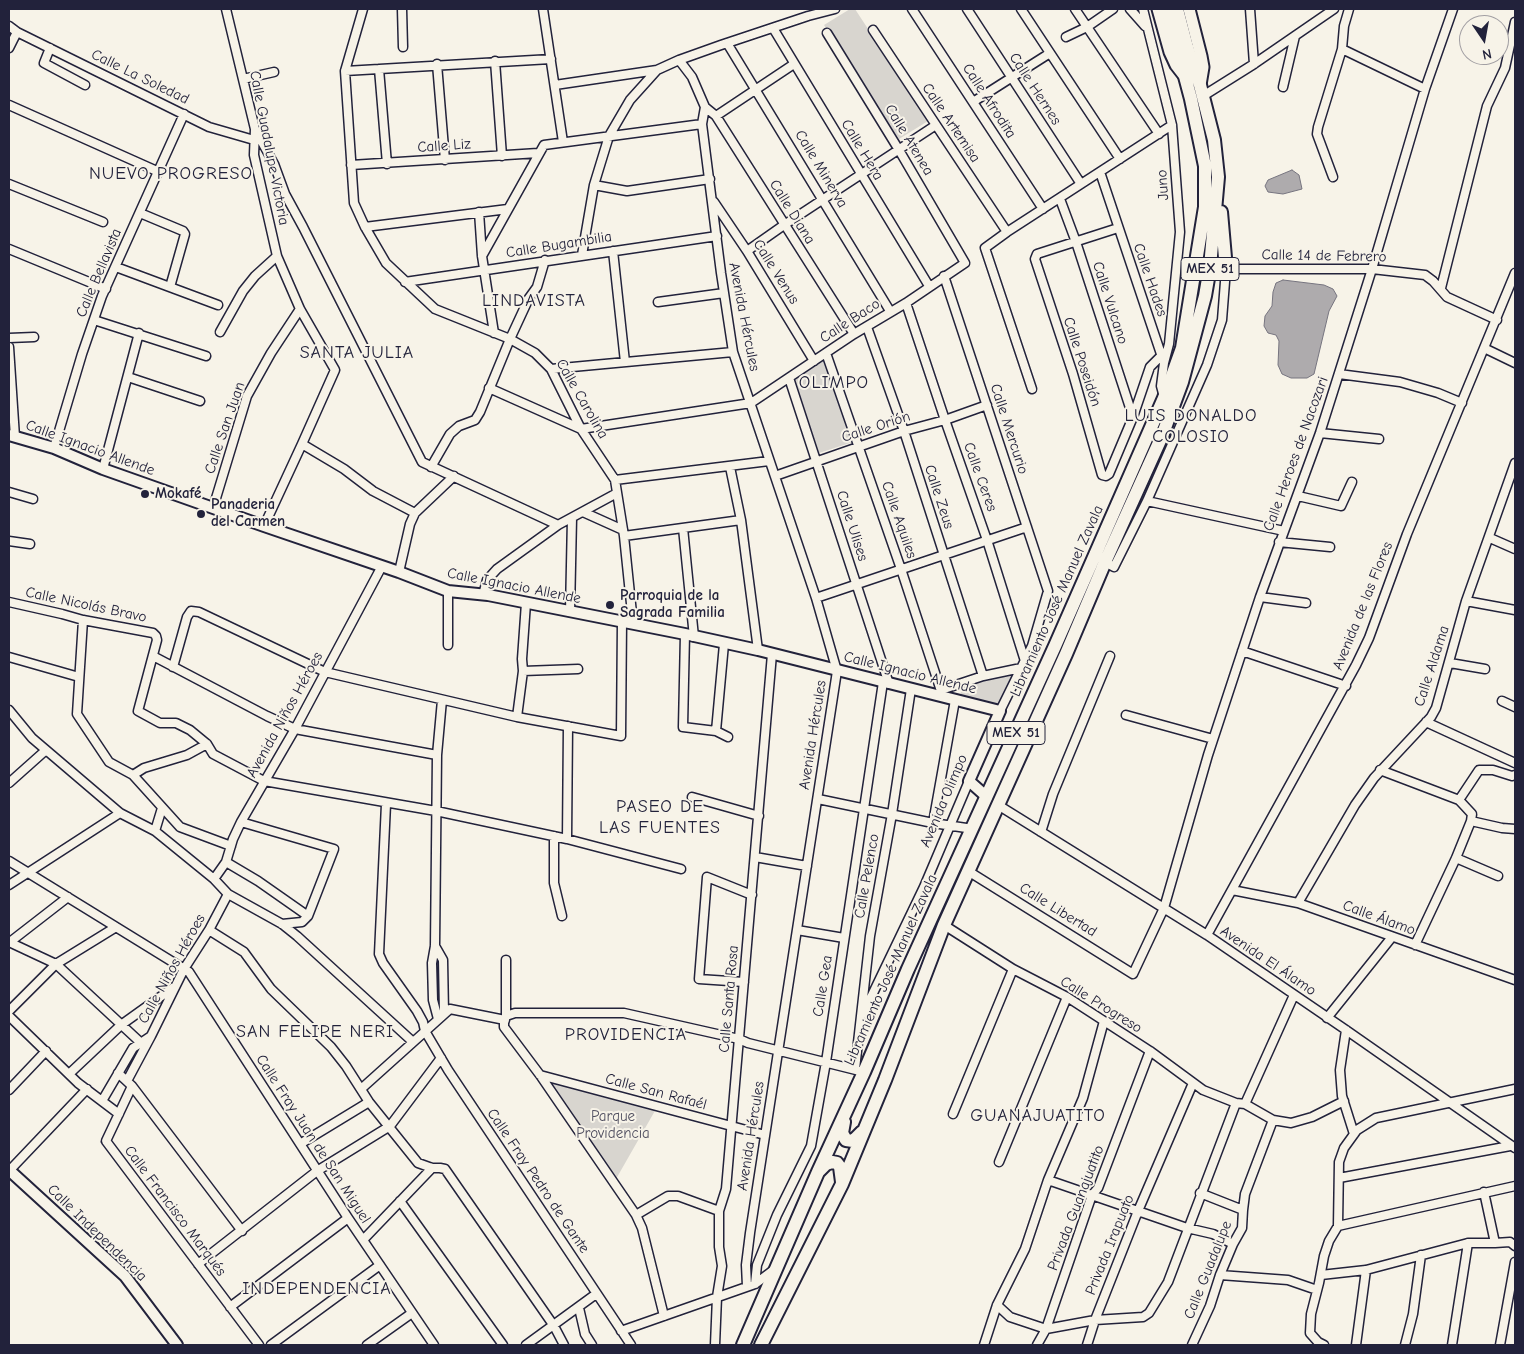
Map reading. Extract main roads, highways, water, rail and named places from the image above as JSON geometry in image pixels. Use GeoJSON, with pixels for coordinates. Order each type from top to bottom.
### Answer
{"type":"FeatureCollection","features":[{"type":"Feature","properties":{"kind":"main road"},"geometry":{"type":"LineString","coordinates":[[1158,9],[1170,52],[1183,74]]}},
{"type":"Feature","properties":{"kind":"main road","name":"Libramiento José Manuel Zavala"},"geometry":{"type":"LineString","coordinates":[[743,1345],[844,1116],[859,1070],[908,969],[1055,646],[1164,398],[1182,348],[1205,207],[1204,166],[1191,99],[1167,9]]}},
{"type":"Feature","properties":{"kind":"main road","name":"Libramiento José Manuel Zavala"},"geometry":{"type":"LineString","coordinates":[[761,1345],[842,1184],[885,1080],[944,925],[1066,654],[1110,564],[1162,436],[1194,344],[1206,296],[1218,177],[1214,140],[1177,9]]}},
{"type":"Feature","properties":{"kind":"main road"},"geometry":{"type":"LineString","coordinates":[[1189,9],[1203,67],[1201,90]]}},
{"type":"Feature","properties":{"kind":"main road"},"geometry":{"type":"LineString","coordinates":[[1218,177],[1226,269]]}},
{"type":"Feature","properties":{"kind":"main road"},"geometry":{"type":"LineString","coordinates":[[844,1116],[842,1133],[843,1137],[849,1142],[858,1138],[867,1124]]}},
{"type":"Feature","properties":{"kind":"main road"},"geometry":{"type":"LineString","coordinates":[[818,1172],[826,1164],[837,1163],[840,1167],[842,1184]]}},
{"type":"Feature","properties":{"kind":"place","name":"Mokafé"},"geometry":{"type":"Point","coordinates":[145,494]}},
{"type":"Feature","properties":{"kind":"place","name":"Panaderia del Carmen"},"geometry":{"type":"Point","coordinates":[201,514]}},
{"type":"Feature","properties":{"kind":"place","name":"Parroquia de la Sagrada Familia"},"geometry":{"type":"Point","coordinates":[610,605]}},
{"type":"Feature","properties":{"kind":"district","name":"NUEVO PROGRESO"},"geometry":{"type":"Point","coordinates":[171,174]}},
{"type":"Feature","properties":{"kind":"district","name":"LINDAVISTA"},"geometry":{"type":"Point","coordinates":[534,301]}},
{"type":"Feature","properties":{"kind":"district","name":"SANTA JULIA"},"geometry":{"type":"Point","coordinates":[357,353]}},
{"type":"Feature","properties":{"kind":"district","name":"OLIMPO"},"geometry":{"type":"Point","coordinates":[834,383]}},
{"type":"Feature","properties":{"kind":"district","name":"LUIS DONALDO COLOSIO"},"geometry":{"type":"Point","coordinates":[1191,426]}},
{"type":"Feature","properties":{"kind":"district","name":"PASEO DE LAS FUENTES"},"geometry":{"type":"Point","coordinates":[660,818]}},
{"type":"Feature","properties":{"kind":"district","name":"SAN FELIPE NERI"},"geometry":{"type":"Point","coordinates":[315,1032]}},
{"type":"Feature","properties":{"kind":"district","name":"PROVIDENCIA"},"geometry":{"type":"Point","coordinates":[626,1035]}},
{"type":"Feature","properties":{"kind":"district","name":"GUANAJUATITO"},"geometry":{"type":"Point","coordinates":[1038,1116]}},
{"type":"Feature","properties":{"kind":"district","name":"INDEPENDENCIA"},"geometry":{"type":"Point","coordinates":[317,1289]}},
{"type":"Feature","properties":{"kind":"park label","name":"Parque Providencia"},"geometry":{"type":"Point","coordinates":[613,1126]}}]}
